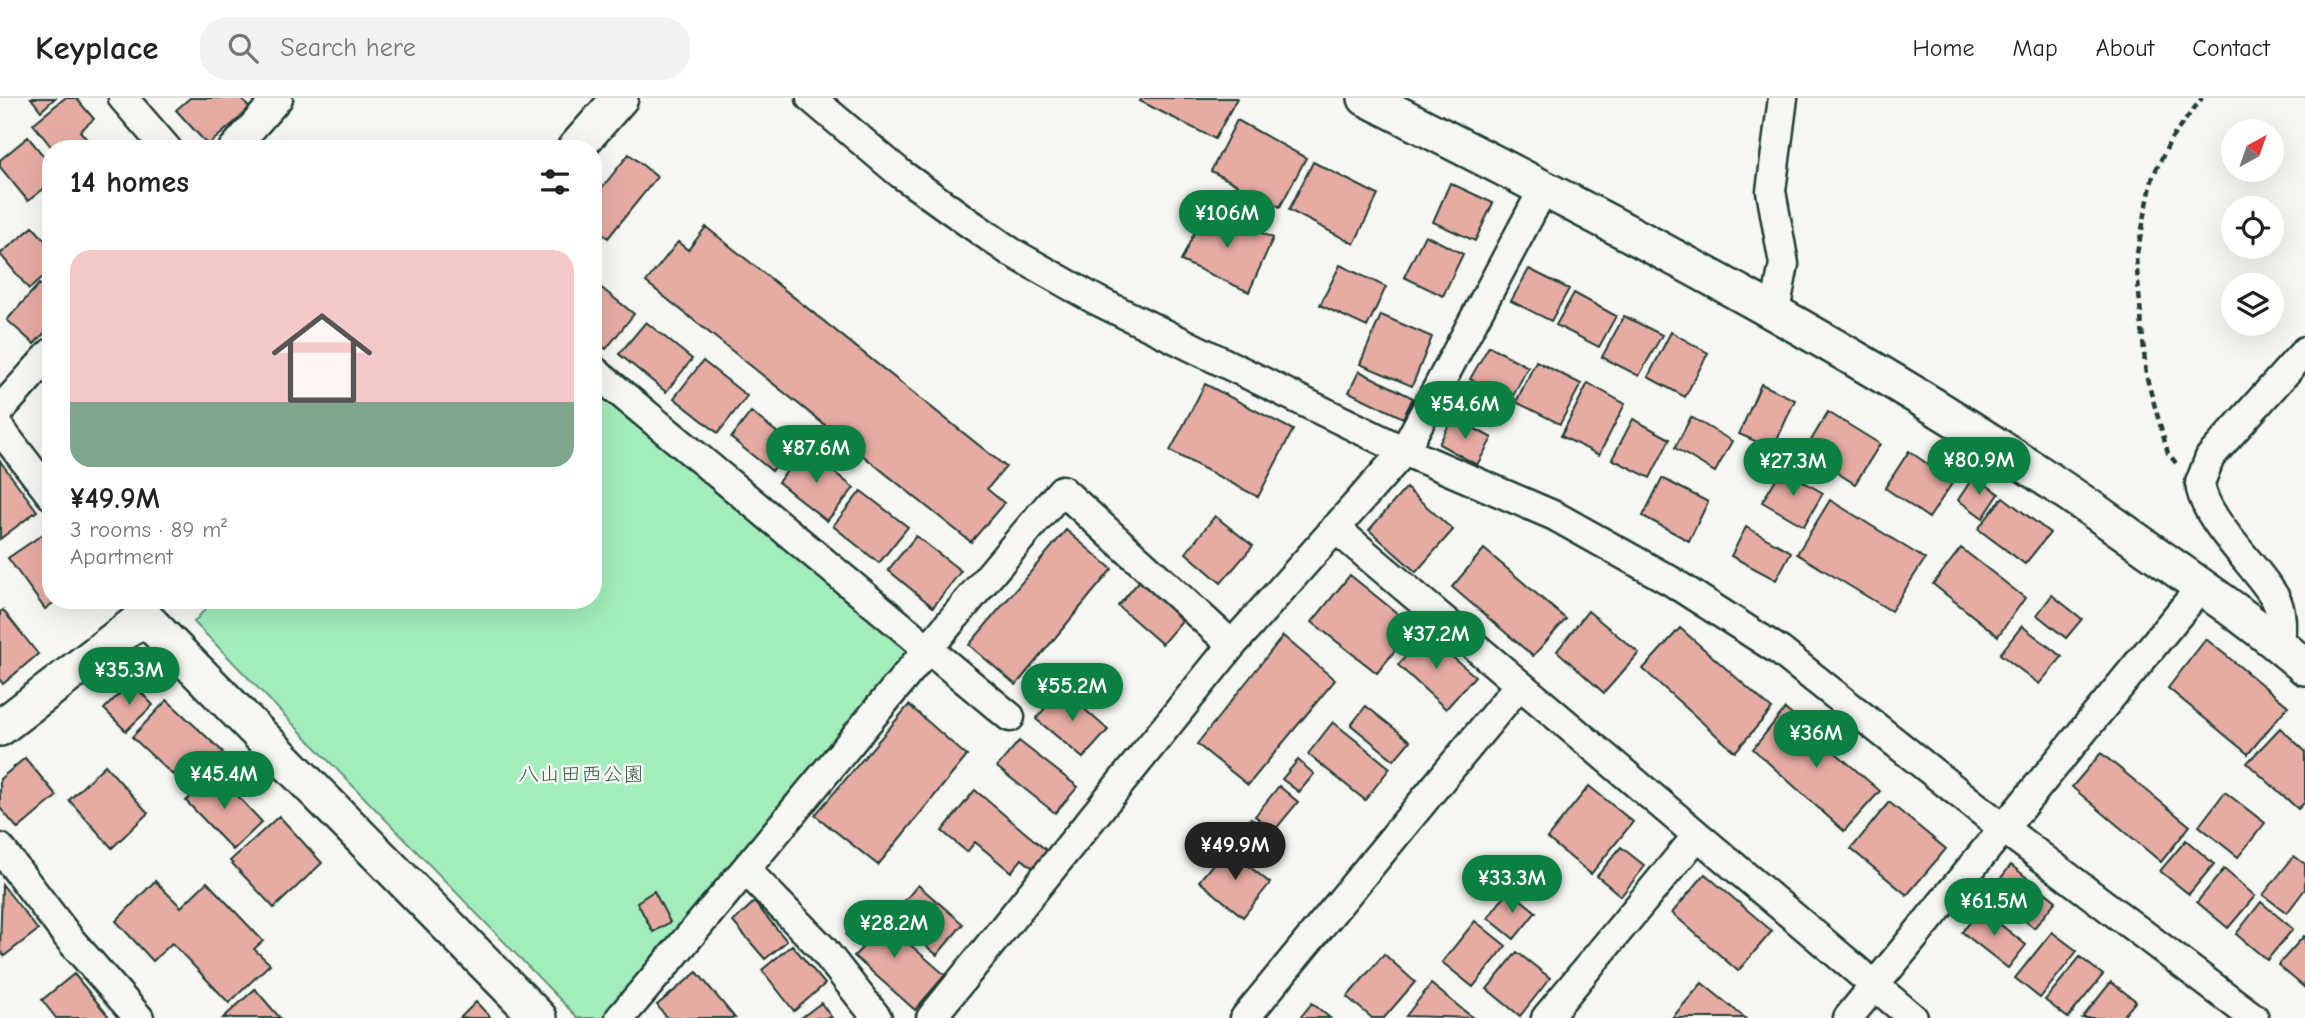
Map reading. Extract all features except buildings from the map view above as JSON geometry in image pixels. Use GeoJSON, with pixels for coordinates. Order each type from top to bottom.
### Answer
{"type":"FeatureCollection","features":[{"type":"Feature","properties":{"kind":"street"},"geometry":{"type":"LineString","coordinates":[[123,98],[159,140]]}},
{"type":"Feature","properties":{"kind":"street"},"geometry":{"type":"LineString","coordinates":[[241,140],[278,98]]}},
{"type":"Feature","properties":{"kind":"street"},"geometry":{"type":"LineString","coordinates":[[583,140],[620,98]]}},
{"type":"Feature","properties":{"kind":"street"},"geometry":{"type":"LineString","coordinates":[[811,98],[901,174],[1011,252],[1096,300],[1404,451],[1555,516],[1671,581],[1780,651],[2003,828],[2254,1018]]}},
{"type":"Feature","properties":{"kind":"street"},"geometry":{"type":"LineString","coordinates":[[1366,98],[1544,188],[1775,311],[1966,424],[2070,493],[2293,657]]}},
{"type":"Feature","properties":{"kind":"street"},"geometry":{"type":"LineString","coordinates":[[1775,311],[1784,264],[1771,191],[1783,98]]}},
{"type":"Feature","properties":{"kind":"street"},"geometry":{"type":"LineString","coordinates":[[931,1018],[1232,646],[1404,451],[1432,392],[1544,188]]}},
{"type":"Feature","properties":{"kind":"street"},"geometry":{"type":"LineString","coordinates":[[2293,657],[2276,600],[2221,526],[2200,483],[2210,457],[2305,351]]}},
{"type":"Feature","properties":{"kind":"street"},"geometry":{"type":"LineString","coordinates":[[0,410],[42,363]]}},
{"type":"Feature","properties":{"kind":"street"},"geometry":{"type":"LineString","coordinates":[[602,377],[1010,718]]}},
{"type":"Feature","properties":{"kind":"street"},"geometry":{"type":"LineString","coordinates":[[0,429],[42,483]]}},
{"type":"Feature","properties":{"kind":"street"},"geometry":{"type":"LineString","coordinates":[[621,1018],[747,871],[927,646],[1062,490],[1232,646]]}},
{"type":"Feature","properties":{"kind":"street"},"geometry":{"type":"LineString","coordinates":[[1335,528],[1913,1018]]}},
{"type":"Feature","properties":{"kind":"street"},"geometry":{"type":"LineString","coordinates":[[1848,1018],[2201,587]]}},
{"type":"Feature","properties":{"kind":"street"},"geometry":{"type":"LineString","coordinates":[[0,728],[141,609]]}},
{"type":"Feature","properties":{"kind":"street"},"geometry":{"type":"LineString","coordinates":[[148,609],[540,1018]]}},
{"type":"Feature","properties":{"kind":"street"},"geometry":{"type":"LineString","coordinates":[[1245,1018],[1519,685]]}},
{"type":"Feature","properties":{"kind":"street"},"geometry":{"type":"LineString","coordinates":[[1546,1018],[1697,835]]}},
{"type":"Feature","properties":{"kind":"street"},"geometry":{"type":"LineString","coordinates":[[0,848],[72,942],[139,1018]]}},
{"type":"Feature","properties":{"kind":"street"},"geometry":{"type":"LineString","coordinates":[[747,871],[822,948],[877,1018]]}},
{"type":"Feature","properties":{"kind":"path"},"geometry":{"type":"LineString","coordinates":[[2200,483],[2183,472],[2168,453],[2146,375],[2136,258],[2153,176],[2171,139],[2202,98]]}},
{"type":"Feature","properties":{"kind":"green space","name":"八山田西公園"},"geometry":{"type":"Polygon","coordinates":[[[602,397],[907,650],[603,1018],[578,1018],[194,622],[205,609],[602,609],[602,397]]]}}]}
